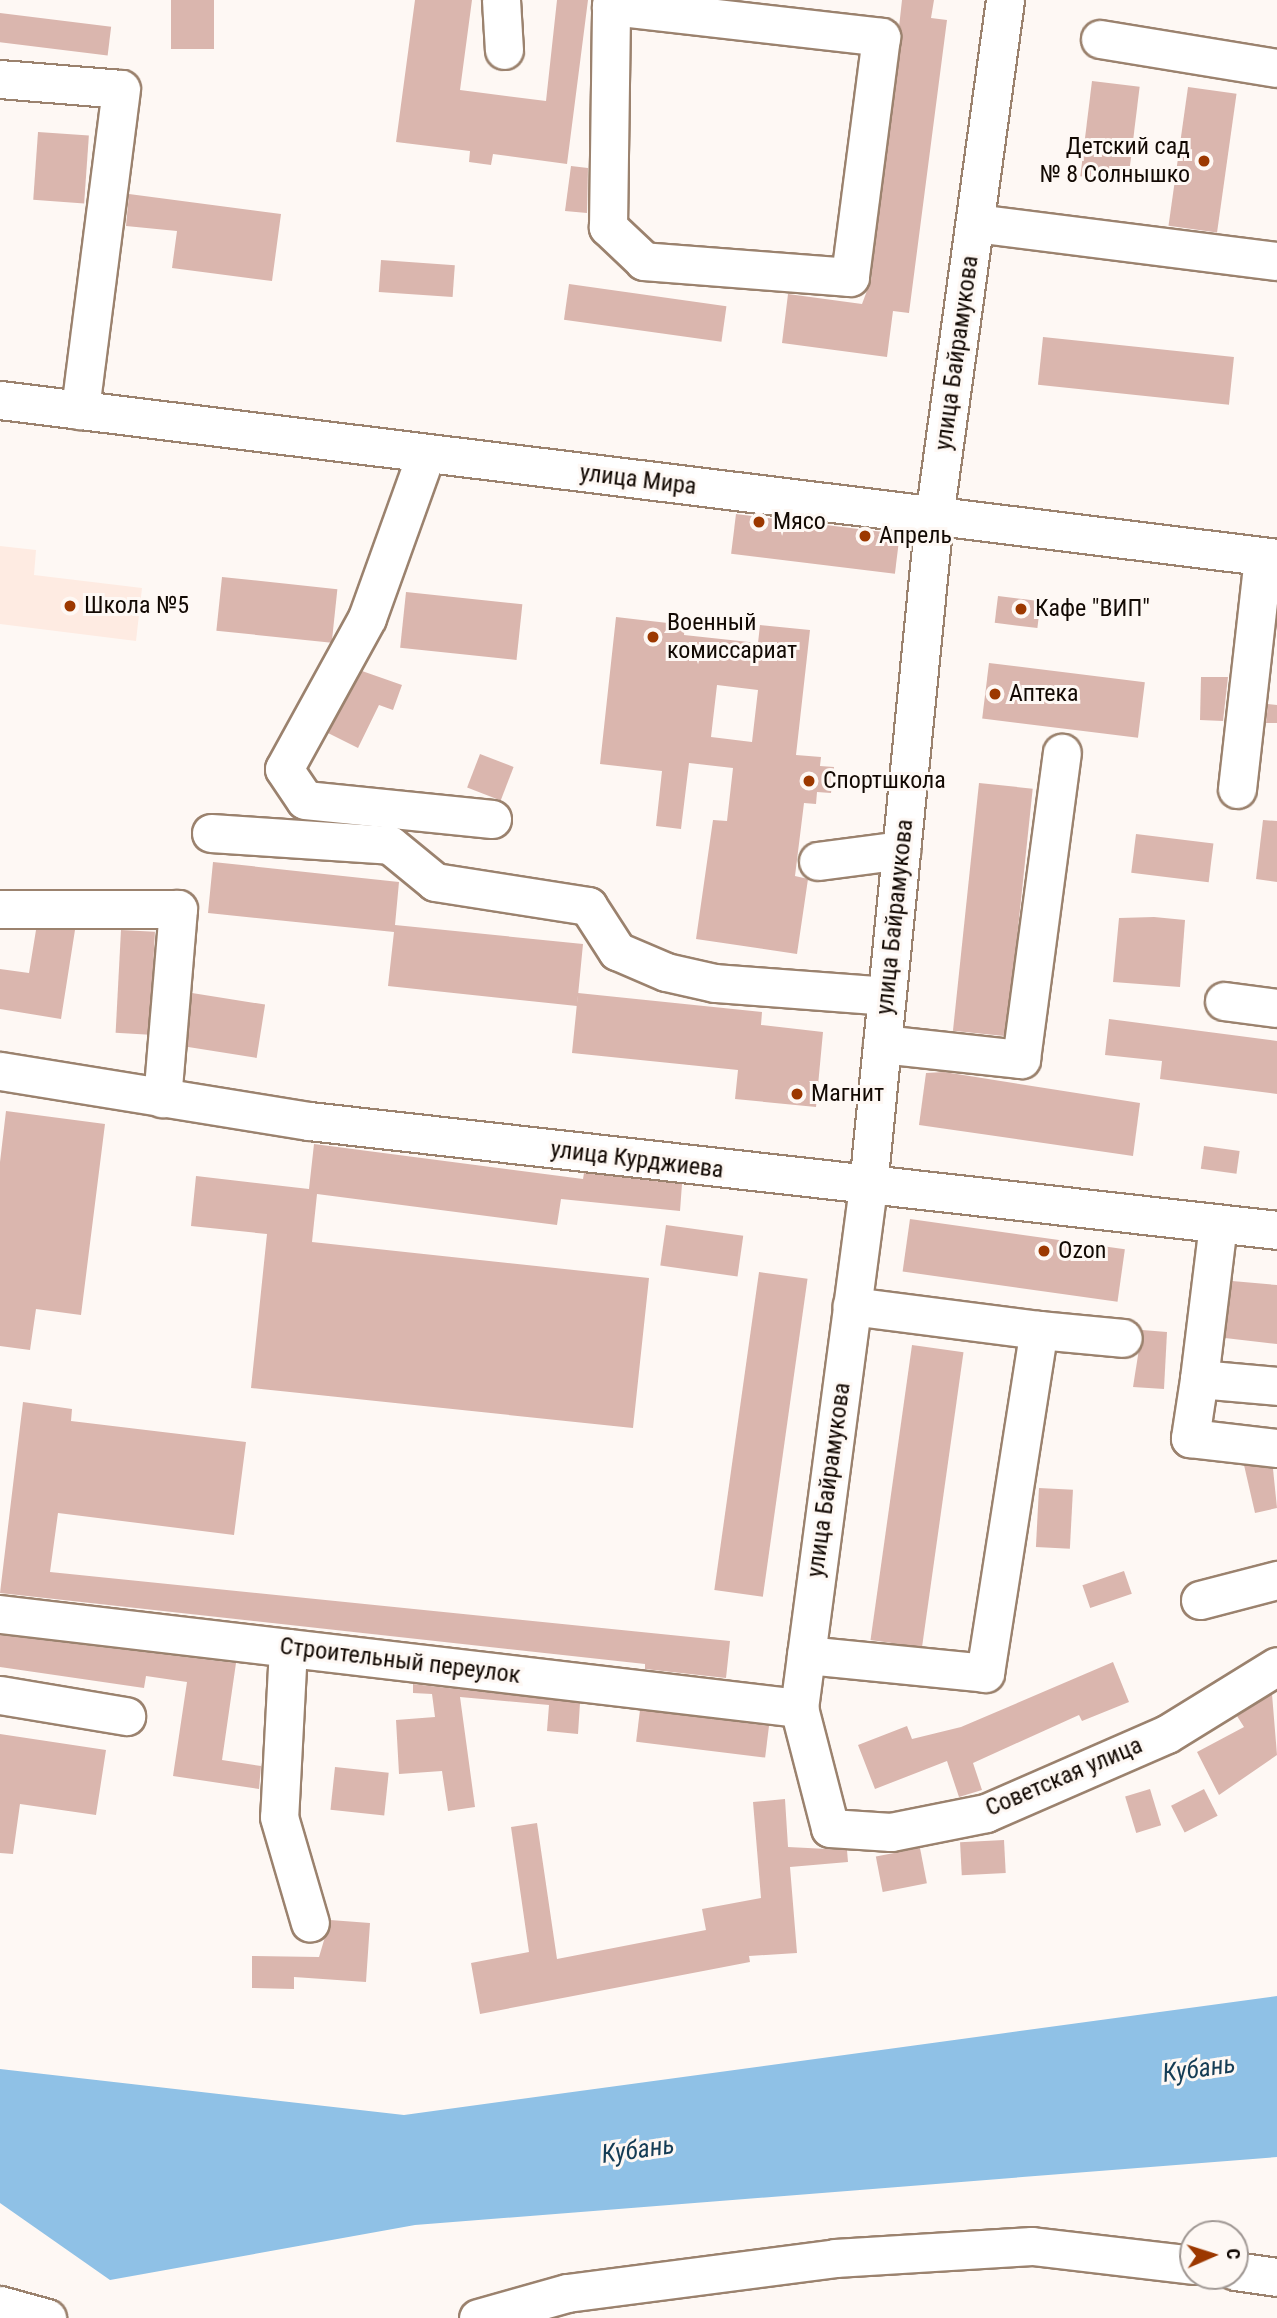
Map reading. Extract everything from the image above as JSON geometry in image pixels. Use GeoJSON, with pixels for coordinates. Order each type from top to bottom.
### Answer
{"type":"FeatureCollection","features":[{"type":"Feature","properties":{"kind":"street"},"geometry":{"type":"LineString","coordinates":[[501,0],[504,50]]}},
{"type":"Feature","properties":{"kind":"street","name":"улица Байрамукова"},"geometry":{"type":"LineString","coordinates":[[799,1708],[868,1186],[934,517],[1005,0]]}},
{"type":"Feature","properties":{"kind":"street"},"geometry":{"type":"LineString","coordinates":[[612,3],[881,37],[850,277],[644,261],[608,227],[612,3]]}},
{"type":"Feature","properties":{"kind":"street"},"geometry":{"type":"LineString","coordinates":[[1100,39],[1277,68]]}},
{"type":"Feature","properties":{"kind":"street"},"geometry":{"type":"LineString","coordinates":[[0,79],[121,89],[80,410]]}},
{"type":"Feature","properties":{"kind":"street"},"geometry":{"type":"LineString","coordinates":[[975,223],[1277,261]]}},
{"type":"Feature","properties":{"kind":"street","name":"улица Мира"},"geometry":{"type":"LineString","coordinates":[[0,400],[1270,557]]}},
{"type":"Feature","properties":{"kind":"street"},"geometry":{"type":"LineString","coordinates":[[426,454],[366,618],[284,769],[305,800],[492,820]]}},
{"type":"Feature","properties":{"kind":"street"},"geometry":{"type":"LineString","coordinates":[[1237,789],[1270,557]]}},
{"type":"Feature","properties":{"kind":"street"},"geometry":{"type":"LineString","coordinates":[[882,1044],[1021,1059],[1062,753]]}},
{"type":"Feature","properties":{"kind":"street"},"geometry":{"type":"LineString","coordinates":[[211,833],[390,845],[435,882],[588,906],[617,951],[666,972],[715,983],[887,996]]}},
{"type":"Feature","properties":{"kind":"street"},"geometry":{"type":"LineString","coordinates":[[818,861],[901,850]]}},
{"type":"Feature","properties":{"kind":"street"},"geometry":{"type":"LineString","coordinates":[[0,909],[178,909],[162,1098]]}},
{"type":"Feature","properties":{"kind":"street"},"geometry":{"type":"LineString","coordinates":[[1224,1001],[1277,1008]]}},
{"type":"Feature","properties":{"kind":"street","name":"улица Курджиева"},"geometry":{"type":"LineString","coordinates":[[0,1072],[309,1121],[1277,1230]]}},
{"type":"Feature","properties":{"kind":"street"},"geometry":{"type":"LineString","coordinates":[[1218,1224],[1190,1438],[1277,1448]]}},
{"type":"Feature","properties":{"kind":"street"},"geometry":{"type":"LineString","coordinates":[[852,1306],[1124,1338]]}},
{"type":"Feature","properties":{"kind":"street"},"geometry":{"type":"LineString","coordinates":[[806,1655],[985,1673],[1039,1330]]}},
{"type":"Feature","properties":{"kind":"street"},"geometry":{"type":"LineString","coordinates":[[1199,1379],[1277,1386]]}},
{"type":"Feature","properties":{"kind":"street"},"geometry":{"type":"LineString","coordinates":[[1200,1600],[1277,1580]]}},
{"type":"Feature","properties":{"kind":"street","name":"Строительный переулок"},"geometry":{"type":"LineString","coordinates":[[0,1614],[799,1708]]}},
{"type":"Feature","properties":{"kind":"street"},"geometry":{"type":"LineString","coordinates":[[288,1648],[279,1818],[310,1923]]}},
{"type":"Feature","properties":{"kind":"street","name":"Советская улица"},"geometry":{"type":"LineString","coordinates":[[799,1708],[830,1828],[891,1832],[985,1813],[1167,1734],[1277,1666]]}},
{"type":"Feature","properties":{"kind":"street"},"geometry":{"type":"LineString","coordinates":[[0,1695],[125,1716]]}},
{"type":"Feature","properties":{"kind":"street"},"geometry":{"type":"LineString","coordinates":[[478,2318],[567,2293],[835,2258],[1032,2246],[1179,2263]]}},
{"type":"Feature","properties":{"kind":"street"},"geometry":{"type":"LineString","coordinates":[[1249,2273],[1277,2277]]}},
{"type":"Feature","properties":{"kind":"street"},"geometry":{"type":"LineString","coordinates":[[0,2305],[47,2318]]}},
{"type":"Feature","properties":{"kind":"shaded area","name":"Школа №5"},"geometry":{"type":"Polygon","coordinates":[[[0,546],[36,550],[34,575],[142,588],[136,641],[0,624],[0,546]]]}},
{"type":"Feature","properties":{"kind":"water","name":"Кубань"},"geometry":{"type":"Polygon","coordinates":[[[1277,1996],[1277,2157],[415,2225],[110,2280],[0,2203],[0,2069],[404,2115],[1277,1996]]]}},
{"type":"Feature","properties":{"kind":"building"},"geometry":{"type":"Polygon","coordinates":[[[171,0],[214,0],[214,49],[171,49],[171,0]]]}},
{"type":"Feature","properties":{"kind":"building"},"geometry":{"type":"Polygon","coordinates":[[[415,0],[472,0],[460,90],[546,101],[557,0],[588,0],[567,164],[493,154],[491,165],[469,162],[470,151],[396,142],[415,0]]]}},
{"type":"Feature","properties":{"kind":"building"},"geometry":{"type":"Polygon","coordinates":[[[902,0],[934,0],[931,18],[947,20],[909,313],[893,311],[887,357],[782,343],[788,294],[862,304],[871,280],[902,0]]]}},
{"type":"Feature","properties":{"kind":"building"},"geometry":{"type":"Polygon","coordinates":[[[0,13],[111,27],[108,55],[0,42],[0,13]]]}},
{"type":"Feature","properties":{"kind":"building"},"geometry":{"type":"Polygon","coordinates":[[[1092,81],[1140,87],[1128,182],[1080,176],[1092,81]]]}},
{"type":"Feature","properties":{"kind":"building","name":"Детский сад № 8 Солнышко"},"geometry":{"type":"Polygon","coordinates":[[[1188,87],[1237,94],[1217,232],[1169,226],[1188,87]]]}},
{"type":"Feature","properties":{"kind":"building"},"geometry":{"type":"Polygon","coordinates":[[[38,132],[89,136],[84,203],[33,200],[38,132]]]}},
{"type":"Feature","properties":{"kind":"building"},"geometry":{"type":"Polygon","coordinates":[[[571,166],[588,168],[587,213],[565,211],[571,166]]]}},
{"type":"Feature","properties":{"kind":"building"},"geometry":{"type":"Polygon","coordinates":[[[129,194],[281,214],[272,281],[172,268],[177,231],[126,226],[129,194]]]}},
{"type":"Feature","properties":{"kind":"building"},"geometry":{"type":"Polygon","coordinates":[[[381,260],[455,265],[453,297],[379,292],[381,260]]]}},
{"type":"Feature","properties":{"kind":"building"},"geometry":{"type":"Polygon","coordinates":[[[569,284],[726,306],[721,342],[564,320],[569,284]]]}},
{"type":"Feature","properties":{"kind":"building"},"geometry":{"type":"Polygon","coordinates":[[[1043,337],[1234,357],[1229,405],[1038,385],[1043,337]]]}},
{"type":"Feature","properties":{"kind":"building"},"geometry":{"type":"Polygon","coordinates":[[[736,514],[900,534],[895,574],[731,554],[736,514]]]}},
{"type":"Feature","properties":{"kind":"building"},"geometry":{"type":"Polygon","coordinates":[[[222,577],[337,589],[332,643],[216,631],[222,577]]]}},
{"type":"Feature","properties":{"kind":"building"},"geometry":{"type":"Polygon","coordinates":[[[406,592],[522,604],[517,660],[400,648],[406,592]]]}},
{"type":"Feature","properties":{"kind":"building"},"geometry":{"type":"Polygon","coordinates":[[[998,596],[1041,601],[1037,628],[995,623],[998,596]]]}},
{"type":"Feature","properties":{"kind":"building"},"geometry":{"type":"Polygon","coordinates":[[[616,617],[685,625],[684,635],[758,643],[760,625],[810,630],[796,755],[821,757],[820,766],[834,767],[831,793],[817,792],[816,804],[804,803],[795,876],[808,879],[797,954],[696,939],[713,820],[727,821],[733,768],[689,763],[681,829],[656,826],[662,771],[600,764],[616,617]],[[717,685],[711,737],[752,742],[758,690],[717,685]]]}},
{"type":"Feature","properties":{"kind":"building"},"geometry":{"type":"Polygon","coordinates":[[[989,663],[1145,682],[1138,738],[982,719],[989,663]]]}},
{"type":"Feature","properties":{"kind":"building"},"geometry":{"type":"Polygon","coordinates":[[[362,671],[402,685],[393,710],[379,705],[358,748],[328,733],[362,671]]]}},
{"type":"Feature","properties":{"kind":"building"},"geometry":{"type":"Polygon","coordinates":[[[1201,677],[1228,677],[1223,721],[1200,720],[1201,677]]]}},
{"type":"Feature","properties":{"kind":"building"},"geometry":{"type":"Polygon","coordinates":[[[1268,704],[1277,705],[1277,723],[1266,723],[1268,704]]]}},
{"type":"Feature","properties":{"kind":"building"},"geometry":{"type":"Polygon","coordinates":[[[480,754],[514,767],[501,801],[467,788],[480,754]]]}},
{"type":"Feature","properties":{"kind":"building"},"geometry":{"type":"Polygon","coordinates":[[[979,783],[1033,789],[1007,1036],[953,1031],[979,783]]]}},
{"type":"Feature","properties":{"kind":"building"},"geometry":{"type":"Polygon","coordinates":[[[1263,820],[1277,821],[1277,882],[1256,879],[1263,820]]]}},
{"type":"Feature","properties":{"kind":"building"},"geometry":{"type":"Polygon","coordinates":[[[1136,834],[1213,844],[1209,882],[1131,873],[1136,834]]]}},
{"type":"Feature","properties":{"kind":"building"},"geometry":{"type":"Polygon","coordinates":[[[213,862],[399,882],[395,925],[583,944],[577,1006],[388,986],[394,932],[208,913],[213,862]]]}},
{"type":"Feature","properties":{"kind":"building"},"geometry":{"type":"Polygon","coordinates":[[[1119,918],[1185,920],[1180,987],[1113,982],[1119,918]]]}},
{"type":"Feature","properties":{"kind":"building"},"geometry":{"type":"Polygon","coordinates":[[[36,930],[75,930],[61,1019],[0,1009],[0,969],[29,973],[36,930]]]}},
{"type":"Feature","properties":{"kind":"building"},"geometry":{"type":"Polygon","coordinates":[[[121,930],[155,932],[150,1035],[116,1033],[121,930]]]}},
{"type":"Feature","properties":{"kind":"building"},"geometry":{"type":"Polygon","coordinates":[[[192,993],[265,1005],[257,1058],[184,1046],[192,993]]]}},
{"type":"Feature","properties":{"kind":"building"},"geometry":{"type":"Polygon","coordinates":[[[578,993],[762,1012],[761,1025],[823,1032],[816,1107],[735,1099],[738,1070],[572,1053],[578,993]]]}},
{"type":"Feature","properties":{"kind":"building"},"geometry":{"type":"Polygon","coordinates":[[[1109,1019],[1277,1041],[1277,1094],[1160,1079],[1162,1061],[1105,1055],[1109,1019]]]}},
{"type":"Feature","properties":{"kind":"building"},"geometry":{"type":"Polygon","coordinates":[[[944,1072],[1140,1103],[1133,1156],[919,1125],[926,1073],[944,1072]]]}},
{"type":"Feature","properties":{"kind":"building"},"geometry":{"type":"Polygon","coordinates":[[[6,1111],[105,1124],[81,1315],[36,1309],[30,1350],[0,1346],[0,1162],[6,1111]]]}},
{"type":"Feature","properties":{"kind":"building"},"geometry":{"type":"Polygon","coordinates":[[[314,1144],[583,1179],[584,1173],[682,1184],[680,1211],[561,1199],[557,1225],[317,1194],[312,1242],[649,1278],[633,1428],[251,1388],[267,1234],[191,1226],[196,1176],[309,1189],[314,1144]]]}},
{"type":"Feature","properties":{"kind":"building"},"geometry":{"type":"Polygon","coordinates":[[[1204,1146],[1240,1151],[1236,1174],[1201,1169],[1204,1146]]]}},
{"type":"Feature","properties":{"kind":"building"},"geometry":{"type":"Polygon","coordinates":[[[910,1219],[1125,1249],[1118,1302],[903,1271],[910,1219]]]}},
{"type":"Feature","properties":{"kind":"building"},"geometry":{"type":"Polygon","coordinates":[[[666,1225],[743,1236],[738,1276],[660,1266],[666,1225]]]}},
{"type":"Feature","properties":{"kind":"building"},"geometry":{"type":"Polygon","coordinates":[[[759,1272],[808,1279],[763,1597],[714,1590],[759,1272]]]}},
{"type":"Feature","properties":{"kind":"building"},"geometry":{"type":"Polygon","coordinates":[[[1232,1281],[1277,1285],[1277,1344],[1225,1338],[1232,1281]]]}},
{"type":"Feature","properties":{"kind":"building"},"geometry":{"type":"Polygon","coordinates":[[[1142,1330],[1167,1332],[1164,1389],[1133,1387],[1142,1330]]]}},
{"type":"Feature","properties":{"kind":"building"},"geometry":{"type":"Polygon","coordinates":[[[912,1345],[963,1352],[922,1647],[871,1640],[912,1345]]]}},
{"type":"Feature","properties":{"kind":"building"},"geometry":{"type":"Polygon","coordinates":[[[23,1402],[72,1409],[71,1421],[246,1442],[234,1535],[58,1513],[50,1572],[730,1641],[726,1678],[645,1669],[645,1664],[0,1593],[23,1402]]]}},
{"type":"Feature","properties":{"kind":"building"},"geometry":{"type":"Polygon","coordinates":[[[1244,1465],[1273,1469],[1277,1508],[1255,1513],[1244,1465]]]}},
{"type":"Feature","properties":{"kind":"building"},"geometry":{"type":"Polygon","coordinates":[[[1039,1488],[1073,1490],[1070,1549],[1036,1547],[1039,1488]]]}},
{"type":"Feature","properties":{"kind":"building"},"geometry":{"type":"Polygon","coordinates":[[[1124,1571],[1132,1594],[1090,1608],[1082,1585],[1124,1571]]]}},
{"type":"Feature","properties":{"kind":"building"},"geometry":{"type":"Polygon","coordinates":[[[0,1635],[236,1663],[222,1760],[261,1766],[259,1789],[173,1776],[187,1682],[146,1676],[144,1688],[0,1667],[0,1635]]]}},
{"type":"Feature","properties":{"kind":"building"},"geometry":{"type":"Polygon","coordinates":[[[1113,1662],[1129,1702],[1082,1721],[1079,1715],[973,1763],[982,1790],[959,1797],[947,1761],[875,1789],[858,1745],[907,1726],[912,1739],[961,1727],[1113,1662]]]}},
{"type":"Feature","properties":{"kind":"building"},"geometry":{"type":"Polygon","coordinates":[[[413,1684],[580,1703],[578,1734],[547,1731],[549,1705],[460,1697],[475,1807],[448,1811],[442,1771],[399,1774],[396,1720],[435,1717],[432,1694],[413,1693],[413,1684]]]}},
{"type":"Feature","properties":{"kind":"building"},"geometry":{"type":"Polygon","coordinates":[[[1272,1694],[1277,1755],[1219,1795],[1197,1752],[1244,1727],[1237,1716],[1272,1694]]]}},
{"type":"Feature","properties":{"kind":"building"},"geometry":{"type":"Polygon","coordinates":[[[640,1710],[769,1726],[765,1758],[636,1742],[640,1710]]]}},
{"type":"Feature","properties":{"kind":"building"},"geometry":{"type":"Polygon","coordinates":[[[0,1734],[106,1750],[96,1815],[20,1804],[13,1854],[0,1853],[0,1734]]]}},
{"type":"Feature","properties":{"kind":"building"},"geometry":{"type":"Polygon","coordinates":[[[335,1767],[389,1773],[384,1815],[331,1810],[335,1767]]]}},
{"type":"Feature","properties":{"kind":"building"},"geometry":{"type":"Polygon","coordinates":[[[1150,1789],[1161,1825],[1136,1833],[1125,1797],[1150,1789]]]}},
{"type":"Feature","properties":{"kind":"building"},"geometry":{"type":"Polygon","coordinates":[[[1204,1789],[1218,1816],[1185,1833],[1171,1806],[1204,1789]]]}},
{"type":"Feature","properties":{"kind":"building"},"geometry":{"type":"Polygon","coordinates":[[[785,1799],[788,1847],[847,1850],[848,1862],[790,1867],[797,1953],[749,1956],[750,1962],[480,2014],[471,1963],[529,1952],[511,1827],[537,1823],[557,1959],[706,1930],[702,1909],[761,1898],[753,1802],[785,1799]]]}},
{"type":"Feature","properties":{"kind":"building"},"geometry":{"type":"Polygon","coordinates":[[[1004,1840],[1006,1873],[962,1875],[960,1842],[1004,1840]]]}},
{"type":"Feature","properties":{"kind":"building"},"geometry":{"type":"Polygon","coordinates":[[[920,1848],[927,1883],[883,1892],[876,1857],[920,1848]]]}},
{"type":"Feature","properties":{"kind":"building"},"geometry":{"type":"Polygon","coordinates":[[[330,1920],[370,1923],[366,1982],[294,1977],[294,1989],[252,1988],[252,1956],[319,1957],[330,1920]]]}},
{"type":"Feature","properties":{"kind":"place","name":"Детский сад № 8 Солнышко"},"geometry":{"type":"Point","coordinates":[1204,161]}},
{"type":"Feature","properties":{"kind":"place","name":"Мясо"},"geometry":{"type":"Point","coordinates":[759,522]}},
{"type":"Feature","properties":{"kind":"place","name":"Апрель"},"geometry":{"type":"Point","coordinates":[865,536]}},
{"type":"Feature","properties":{"kind":"place","name":"Школа №5"},"geometry":{"type":"Point","coordinates":[70,606]}},
{"type":"Feature","properties":{"kind":"place","name":"Кафе \"ВИП\""},"geometry":{"type":"Point","coordinates":[1021,609]}},
{"type":"Feature","properties":{"kind":"place","name":"Военный комиссариат"},"geometry":{"type":"Point","coordinates":[653,637]}},
{"type":"Feature","properties":{"kind":"place","name":"Аптека"},"geometry":{"type":"Point","coordinates":[995,694]}},
{"type":"Feature","properties":{"kind":"place","name":"Спортшкола"},"geometry":{"type":"Point","coordinates":[809,781]}},
{"type":"Feature","properties":{"kind":"place","name":"Магнит"},"geometry":{"type":"Point","coordinates":[797,1094]}},
{"type":"Feature","properties":{"kind":"place","name":"Ozon"},"geometry":{"type":"Point","coordinates":[1044,1251]}}]}
